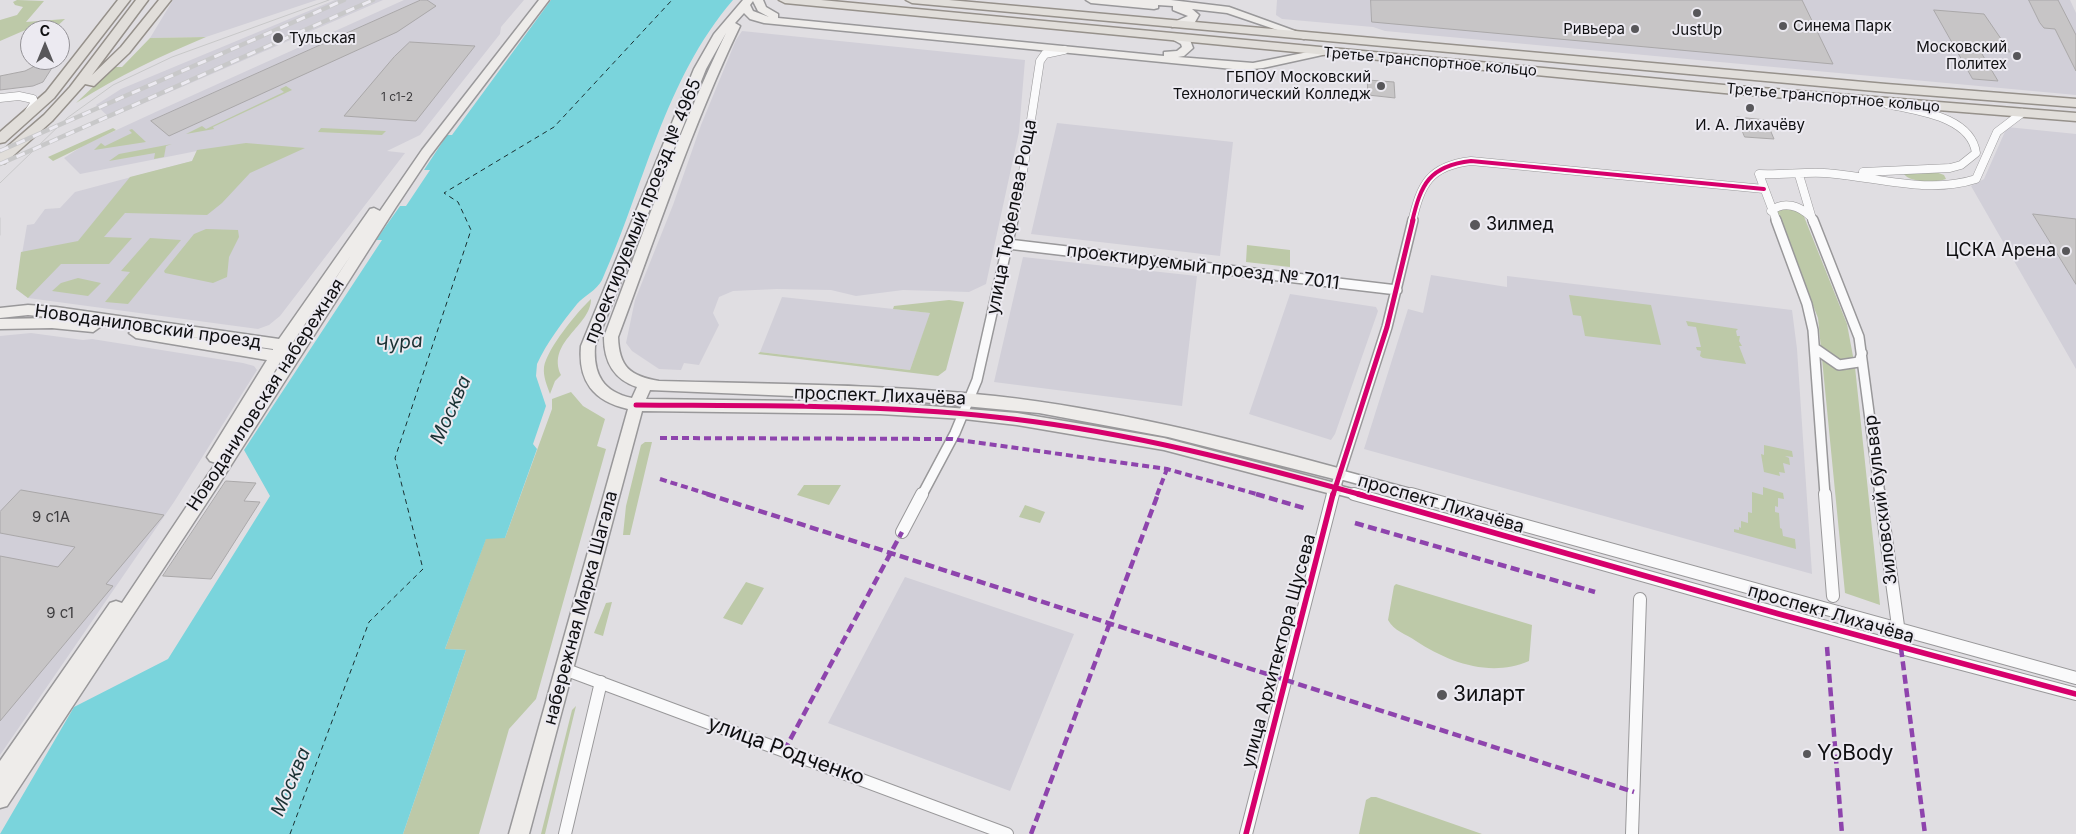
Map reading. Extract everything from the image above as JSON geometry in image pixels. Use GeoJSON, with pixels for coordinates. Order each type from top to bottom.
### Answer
{"type":"FeatureCollection","features":[{"type":"Feature","properties":{"kind":"main road"},"geometry":{"type":"LineString","coordinates":[[2,136],[24,118],[68,74],[124,0]]}},
{"type":"Feature","properties":{"kind":"main road"},"geometry":{"type":"LineString","coordinates":[[48,118],[90,70],[142,0]]}},
{"type":"Feature","properties":{"kind":"main road"},"geometry":{"type":"LineString","coordinates":[[0,160],[85,87],[124,50],[165,0]]}},
{"type":"Feature","properties":{"kind":"main road","name":"Новоданиловская набережная"},"geometry":{"type":"LineString","coordinates":[[0,798],[213,480],[348,247],[417,151],[535,0]]}},
{"type":"Feature","properties":{"kind":"main road","name":"Новоданиловская набережная"},"geometry":{"type":"LineString","coordinates":[[0,777],[134,581],[286,352],[426,153],[544,0]]}},
{"type":"Feature","properties":{"kind":"main road"},"geometry":{"type":"LineString","coordinates":[[728,29],[739,19],[762,9],[758,0]]}},
{"type":"Feature","properties":{"kind":"main road"},"geometry":{"type":"LineString","coordinates":[[728,29],[747,24],[755,11],[758,0]]}},
{"type":"Feature","properties":{"kind":"main road","name":"Третье транспортное кольцо"},"geometry":{"type":"LineString","coordinates":[[786,0],[1174,31],[1304,36],[2074,102]]}},
{"type":"Feature","properties":{"kind":"main road","name":"Третье транспортное кольцо"},"geometry":{"type":"LineString","coordinates":[[912,0],[1174,31],[1323,52],[2076,119]]}},
{"type":"Feature","properties":{"kind":"main road"},"geometry":{"type":"LineString","coordinates":[[728,29],[755,11],[1171,55],[1185,52],[1188,45],[1174,31],[1191,20],[1193,13],[1176,8],[1091,0]]}},
{"type":"Feature","properties":{"kind":"main road"},"geometry":{"type":"LineString","coordinates":[[1145,0],[1224,8],[1304,36]]}},
{"type":"Feature","properties":{"kind":"main road"},"geometry":{"type":"LineString","coordinates":[[755,11],[1064,50],[1243,67],[1260,66],[1302,55],[1323,52]]}},
{"type":"Feature","properties":{"kind":"main road","name":"проектируемый проезд № 4965"},"geometry":{"type":"LineString","coordinates":[[646,384],[628,377],[614,362],[611,337],[728,29]]}},
{"type":"Feature","properties":{"kind":"main road","name":"проектируемый проезд № 4965"},"geometry":{"type":"LineString","coordinates":[[636,405],[618,400],[597,388],[586,367],[588,346],[686,100],[700,69],[728,29]]}},
{"type":"Feature","properties":{"kind":"main road","name":"Новоданиловский проезд"},"geometry":{"type":"LineString","coordinates":[[0,313],[28,310],[56,312],[286,352]]}},
{"type":"Feature","properties":{"kind":"main road","name":"Новоданиловский проезд"},"geometry":{"type":"LineString","coordinates":[[0,324],[77,325],[286,352]]}},
{"type":"Feature","properties":{"kind":"main road","name":"набережная Марка Шагала"},"geometry":{"type":"LineString","coordinates":[[519,834],[636,405],[646,384]]}},
{"type":"Feature","properties":{"kind":"main road","name":"проспект Лихачёва"},"geometry":{"type":"LineString","coordinates":[[646,384],[813,389],[966,406],[1135,438],[1337,481]]}},
{"type":"Feature","properties":{"kind":"main road","name":"проспект Лихачёва"},"geometry":{"type":"LineString","coordinates":[[636,405],[966,406]]}},
{"type":"Feature","properties":{"kind":"street","name":"улица Тюфелева Роща"},"geometry":{"type":"LineString","coordinates":[[902,532],[954,435],[977,380],[1026,158],[1040,61],[1045,54],[1064,50]]}},
{"type":"Feature","properties":{"kind":"street"},"geometry":{"type":"LineString","coordinates":[[0,98],[19,96],[32,99],[34,104],[24,118]]}},
{"type":"Feature","properties":{"kind":"street"},"geometry":{"type":"LineString","coordinates":[[1833,596],[1816,349],[1807,304],[1758,174],[1942,169],[1961,165],[1970,160],[1976,153],[1977,145],[1974,137],[1966,130],[1946,120],[1877,102]]}},
{"type":"Feature","properties":{"kind":"street"},"geometry":{"type":"LineString","coordinates":[[1824,173],[1904,182],[1965,184],[1976,179],[1997,132],[2022,113]]}},
{"type":"Feature","properties":{"kind":"street","name":"улица Архитектора Щусева"},"geometry":{"type":"LineString","coordinates":[[1246,834],[1337,481],[1397,290],[1423,185],[1432,173],[1460,161],[1503,161],[1764,189]]}},
{"type":"Feature","properties":{"kind":"street"},"geometry":{"type":"LineString","coordinates":[[1942,169],[1954,178],[1954,182],[1951,185]]}},
{"type":"Feature","properties":{"kind":"street"},"geometry":{"type":"LineString","coordinates":[[1898,171],[1896,176],[1904,182]]}},
{"type":"Feature","properties":{"kind":"street","name":"Зиловский бульвар"},"geometry":{"type":"LineString","coordinates":[[1801,174],[1812,218],[1859,337],[1896,630],[1901,648]]}},
{"type":"Feature","properties":{"kind":"street"},"geometry":{"type":"LineString","coordinates":[[1771,212],[1780,206],[1792,206],[1801,209],[1812,218]]}},
{"type":"Feature","properties":{"kind":"street","name":"проектируемый проезд № 7011"},"geometry":{"type":"LineString","coordinates":[[1008,244],[1397,290]]}},
{"type":"Feature","properties":{"kind":"street"},"geometry":{"type":"LineString","coordinates":[[1816,349],[1839,365],[1860,362],[1862,352]]}},
{"type":"Feature","properties":{"kind":"street","name":"проспект Лихачёва"},"geometry":{"type":"LineString","coordinates":[[1337,481],[2076,678]]}},
{"type":"Feature","properties":{"kind":"street","name":"проспект Лихачёва"},"geometry":{"type":"LineString","coordinates":[[1337,481],[1901,648],[2076,694]]}},
{"type":"Feature","properties":{"kind":"street"},"geometry":{"type":"LineString","coordinates":[[1632,834],[1640,599]]}},
{"type":"Feature","properties":{"kind":"street","name":"улица Родченко"},"geometry":{"type":"LineString","coordinates":[[564,669],[1007,834]]}},
{"type":"Feature","properties":{"kind":"street"},"geometry":{"type":"LineString","coordinates":[[565,834],[601,682]]}},
{"type":"Feature","properties":{"kind":"shaded area"},"geometry":{"type":"Polygon","coordinates":[[[173,0],[317,0],[206,37],[150,38],[173,0]]]}},
{"type":"Feature","properties":{"kind":"shaded area"},"geometry":{"type":"Polygon","coordinates":[[[335,0],[383,0],[110,118],[96,105],[121,89],[335,0]]]}},
{"type":"Feature","properties":{"kind":"shaded area"},"geometry":{"type":"Polygon","coordinates":[[[404,0],[524,0],[501,27],[500,34],[420,135],[387,151],[405,153],[280,316],[269,325],[258,329],[28,298],[16,289],[27,225],[34,224],[45,209],[60,208],[75,192],[192,161],[197,151],[80,174],[64,158],[84,145],[404,0]]]}},
{"type":"Feature","properties":{"kind":"shaded area"},"geometry":{"type":"Polygon","coordinates":[[[1277,0],[2070,0],[2076,13],[2076,95],[1385,31],[1373,27],[1282,19],[1276,15],[1277,0]]]}},
{"type":"Feature","properties":{"kind":"shaded area"},"geometry":{"type":"Polygon","coordinates":[[[742,31],[1025,60],[1019,132],[986,284],[969,292],[903,290],[856,296],[831,290],[777,289],[733,291],[719,297],[713,313],[719,325],[699,365],[684,363],[681,370],[659,369],[632,351],[626,343],[635,300],[673,205],[701,125],[736,40],[742,31]]]}},
{"type":"Feature","properties":{"kind":"shaded area"},"geometry":{"type":"Polygon","coordinates":[[[1057,123],[1233,142],[1220,256],[1031,234],[1057,123]]]}},
{"type":"Feature","properties":{"kind":"shaded area"},"geometry":{"type":"Polygon","coordinates":[[[2007,127],[2076,134],[2076,369],[1971,186],[1984,179],[2007,127]]]}},
{"type":"Feature","properties":{"kind":"shaded area"},"geometry":{"type":"Polygon","coordinates":[[[1023,257],[1197,276],[1182,406],[994,382],[1023,257]]]}},
{"type":"Feature","properties":{"kind":"shaded area"},"geometry":{"type":"Polygon","coordinates":[[[1431,275],[1507,287],[1507,276],[1792,310],[1797,349],[1812,574],[1364,449],[1408,309],[1423,313],[1431,275]]]}},
{"type":"Feature","properties":{"kind":"shaded area"},"geometry":{"type":"Polygon","coordinates":[[[1290,294],[1376,307],[1378,311],[1335,434],[1331,440],[1249,414],[1290,294]]]}},
{"type":"Feature","properties":{"kind":"shaded area"},"geometry":{"type":"Polygon","coordinates":[[[782,297],[931,313],[910,370],[760,352],[782,297]]]}},
{"type":"Feature","properties":{"kind":"shaded area"},"geometry":{"type":"Polygon","coordinates":[[[31,333],[83,340],[92,339],[243,363],[254,366],[257,370],[174,502],[0,755],[0,336],[31,333]]]}},
{"type":"Feature","properties":{"kind":"shaded area"},"geometry":{"type":"Polygon","coordinates":[[[905,577],[1074,634],[1010,791],[828,723],[905,577]]]}},
{"type":"Feature","properties":{"kind":"green space"},"geometry":{"type":"Polygon","coordinates":[[[17,0],[44,1],[28,20],[20,20],[20,32],[0,41],[0,20],[17,15],[23,7],[15,5],[13,2],[17,0]]]}},
{"type":"Feature","properties":{"kind":"green space"},"geometry":{"type":"Polygon","coordinates":[[[206,37],[140,67],[76,103],[114,67],[122,67],[150,38],[206,37]]]}},
{"type":"Feature","properties":{"kind":"green space"},"geometry":{"type":"Polygon","coordinates":[[[286,86],[292,90],[213,127],[214,129],[186,134],[202,126],[206,129],[284,92],[280,89],[286,86]]]}},
{"type":"Feature","properties":{"kind":"green space"},"geometry":{"type":"Polygon","coordinates":[[[113,128],[116,130],[53,161],[48,157],[113,128]]]}},
{"type":"Feature","properties":{"kind":"green space"},"geometry":{"type":"Polygon","coordinates":[[[321,128],[386,131],[382,135],[318,132],[321,128]]]}},
{"type":"Feature","properties":{"kind":"green space"},"geometry":{"type":"Polygon","coordinates":[[[132,129],[146,142],[94,150],[101,143],[105,146],[132,133],[129,130],[132,129]]]}},
{"type":"Feature","properties":{"kind":"green space"},"geometry":{"type":"Polygon","coordinates":[[[246,143],[305,148],[250,173],[222,203],[207,215],[125,213],[104,237],[132,238],[109,264],[61,264],[28,298],[16,289],[21,252],[78,241],[130,177],[192,161],[197,150],[246,143]]]}},
{"type":"Feature","properties":{"kind":"green space"},"geometry":{"type":"Polygon","coordinates":[[[172,144],[166,146],[164,157],[154,159],[155,153],[109,161],[119,154],[172,144]]]}},
{"type":"Feature","properties":{"kind":"green space"},"geometry":{"type":"Polygon","coordinates":[[[1936,172],[1944,175],[1946,179],[1923,181],[1911,179],[1903,173],[1936,172]]]}},
{"type":"Feature","properties":{"kind":"green space"},"geometry":{"type":"Polygon","coordinates":[[[1780,208],[1794,209],[1803,214],[1847,324],[1855,367],[1880,605],[1845,593],[1818,318],[1776,211],[1780,208]]]}},
{"type":"Feature","properties":{"kind":"green space"},"geometry":{"type":"Polygon","coordinates":[[[206,229],[238,230],[239,237],[229,257],[227,277],[213,283],[165,273],[164,271],[194,234],[206,229]]]}},
{"type":"Feature","properties":{"kind":"green space"},"geometry":{"type":"Polygon","coordinates":[[[150,238],[181,240],[128,304],[105,302],[130,272],[121,271],[150,238]]]}},
{"type":"Feature","properties":{"kind":"green space"},"geometry":{"type":"Polygon","coordinates":[[[1247,245],[1290,250],[1290,267],[1246,262],[1247,245]]]}},
{"type":"Feature","properties":{"kind":"green space"},"geometry":{"type":"Polygon","coordinates":[[[78,278],[101,283],[88,296],[52,291],[61,283],[78,278]]]}},
{"type":"Feature","properties":{"kind":"green space"},"geometry":{"type":"Polygon","coordinates":[[[1569,295],[1651,305],[1661,345],[1585,336],[1581,316],[1573,315],[1569,295]]]}},
{"type":"Feature","properties":{"kind":"green space"},"geometry":{"type":"Polygon","coordinates":[[[591,299],[589,309],[584,318],[559,353],[558,363],[561,375],[555,381],[550,394],[544,374],[546,359],[563,331],[591,299]]]}},
{"type":"Feature","properties":{"kind":"green space"},"geometry":{"type":"Polygon","coordinates":[[[949,300],[964,302],[946,370],[938,376],[758,354],[760,352],[910,370],[930,313],[893,309],[894,306],[949,300]]]}},
{"type":"Feature","properties":{"kind":"green space"},"geometry":{"type":"Polygon","coordinates":[[[1686,321],[1738,329],[1736,331],[1737,336],[1740,336],[1739,341],[1742,346],[1739,346],[1746,364],[1700,356],[1701,351],[1697,350],[1696,347],[1701,347],[1696,327],[1688,326],[1686,321]]]}},
{"type":"Feature","properties":{"kind":"green space"},"geometry":{"type":"Polygon","coordinates":[[[571,392],[583,406],[605,419],[597,446],[606,449],[536,699],[509,729],[479,834],[403,834],[466,650],[445,649],[486,538],[505,538],[552,409],[552,399],[571,392]]]}},
{"type":"Feature","properties":{"kind":"green space"},"geometry":{"type":"Polygon","coordinates":[[[645,442],[652,442],[630,535],[623,535],[626,506],[641,445],[645,442]]]}},
{"type":"Feature","properties":{"kind":"green space"},"geometry":{"type":"Polygon","coordinates":[[[1764,445],[1792,451],[1793,457],[1785,456],[1789,458],[1790,465],[1783,463],[1785,473],[1779,472],[1780,476],[1764,472],[1761,454],[1764,455],[1764,445]]]}},
{"type":"Feature","properties":{"kind":"green space"},"geometry":{"type":"Polygon","coordinates":[[[804,485],[841,485],[829,505],[797,495],[804,485]]]}},
{"type":"Feature","properties":{"kind":"green space"},"geometry":{"type":"Polygon","coordinates":[[[1763,487],[1783,493],[1784,499],[1778,498],[1778,507],[1775,506],[1775,512],[1779,513],[1780,528],[1782,529],[1783,536],[1795,539],[1796,549],[1734,532],[1734,529],[1739,530],[1739,527],[1741,528],[1741,521],[1748,523],[1748,512],[1752,513],[1752,492],[1763,495],[1763,487]]]}},
{"type":"Feature","properties":{"kind":"green space"},"geometry":{"type":"Polygon","coordinates":[[[1025,505],[1045,512],[1040,523],[1019,517],[1025,505]]]}},
{"type":"Feature","properties":{"kind":"green space"},"geometry":{"type":"Polygon","coordinates":[[[746,582],[764,588],[742,625],[723,618],[746,582]]]}},
{"type":"Feature","properties":{"kind":"green space"},"geometry":{"type":"Polygon","coordinates":[[[1396,584],[1532,625],[1529,661],[1514,666],[1485,668],[1456,661],[1428,649],[1397,630],[1388,620],[1394,586],[1396,584]]]}},
{"type":"Feature","properties":{"kind":"green space"},"geometry":{"type":"Polygon","coordinates":[[[612,602],[603,636],[594,633],[606,603],[612,602]]]}},
{"type":"Feature","properties":{"kind":"green space"},"geometry":{"type":"Polygon","coordinates":[[[576,706],[545,834],[541,834],[572,710],[576,706]]]}},
{"type":"Feature","properties":{"kind":"green space"},"geometry":{"type":"Polygon","coordinates":[[[1376,797],[1482,834],[1359,834],[1366,800],[1376,797]]]}},
{"type":"Feature","properties":{"kind":"water"},"geometry":{"type":"Polygon","coordinates":[[[551,0],[733,0],[709,31],[689,64],[672,99],[602,280],[597,287],[577,304],[566,318],[537,364],[536,376],[546,406],[533,444],[537,449],[505,538],[486,539],[445,649],[466,650],[403,834],[0,834],[74,707],[168,659],[270,496],[244,450],[382,240],[376,240],[400,206],[406,206],[430,170],[424,170],[447,135],[452,135],[551,0]]]}},
{"type":"Feature","properties":{"kind":"building"},"geometry":{"type":"Polygon","coordinates":[[[421,0],[427,0],[436,6],[397,32],[169,136],[151,121],[421,0]]]}},
{"type":"Feature","properties":{"kind":"building","name":"Ривьера"},"geometry":{"type":"Polygon","coordinates":[[[1371,0],[1802,0],[1833,64],[1372,22],[1371,0]]]}},
{"type":"Feature","properties":{"kind":"building"},"geometry":{"type":"Polygon","coordinates":[[[2029,0],[2058,0],[2076,35],[2076,71],[2055,29],[2044,28],[2029,0]]]}},
{"type":"Feature","properties":{"kind":"building"},"geometry":{"type":"Polygon","coordinates":[[[1934,10],[1984,14],[2010,52],[1979,49],[1998,81],[1973,79],[1934,10]]]}},
{"type":"Feature","properties":{"kind":"building"},"geometry":{"type":"Polygon","coordinates":[[[410,42],[475,46],[416,121],[344,116],[394,57],[410,42]]]}},
{"type":"Feature","properties":{"kind":"building"},"geometry":{"type":"Polygon","coordinates":[[[51,70],[43,82],[33,86],[0,90],[0,76],[25,71],[51,70]]]}},
{"type":"Feature","properties":{"kind":"building","name":"ГБПОУ Московский Технологический Колледж"},"geometry":{"type":"Polygon","coordinates":[[[1368,80],[1394,82],[1395,98],[1368,95],[1368,80]]]}},
{"type":"Feature","properties":{"kind":"building"},"geometry":{"type":"Polygon","coordinates":[[[1737,117],[1766,120],[1774,139],[1745,137],[1737,117]]]}},
{"type":"Feature","properties":{"kind":"building","name":"ЦСКА Арена"},"geometry":{"type":"Polygon","coordinates":[[[2033,214],[2076,219],[2076,284],[2033,214]]]}},
{"type":"Feature","properties":{"kind":"building"},"geometry":{"type":"Polygon","coordinates":[[[226,481],[256,483],[244,501],[260,502],[211,579],[163,576],[226,481]]]}},
{"type":"Feature","properties":{"kind":"building"},"geometry":{"type":"Polygon","coordinates":[[[21,490],[164,515],[106,584],[113,586],[0,721],[0,556],[58,567],[75,547],[0,533],[0,512],[21,490]]]}},
{"type":"Feature","properties":{"kind":"ferry route"},"geometry":{"type":"LineString","coordinates":[[290,834],[369,622],[423,569],[395,458],[471,230],[458,202],[444,193],[554,127],[672,0]]}},
{"type":"Feature","properties":{"kind":"tram line"},"geometry":{"type":"LineString","coordinates":[[0,183],[67,118],[113,85],[172,57],[329,0]]}},
{"type":"Feature","properties":{"kind":"tram line"},"geometry":{"type":"LineString","coordinates":[[0,218],[0,235]]}},
{"type":"Feature","properties":{"kind":"railway"},"geometry":{"type":"LineString","coordinates":[[0,151],[344,0]]}},
{"type":"Feature","properties":{"kind":"railway"},"geometry":{"type":"LineString","coordinates":[[0,164],[373,0]]}},
{"type":"Feature","properties":{"kind":"marked path"},"geometry":{"type":"LineString","coordinates":[[660,438],[952,439],[1167,469],[1304,508]]}},
{"type":"Feature","properties":{"kind":"marked path"},"geometry":{"type":"LineString","coordinates":[[1031,834],[1167,469]]}},
{"type":"Feature","properties":{"kind":"marked path"},"geometry":{"type":"LineString","coordinates":[[660,479],[1634,792]]}},
{"type":"Feature","properties":{"kind":"marked path"},"geometry":{"type":"LineString","coordinates":[[1355,523],[1595,592]]}},
{"type":"Feature","properties":{"kind":"marked path"},"geometry":{"type":"LineString","coordinates":[[784,751],[902,532]]}},
{"type":"Feature","properties":{"kind":"marked path"},"geometry":{"type":"LineString","coordinates":[[1827,647],[1842,834]]}},
{"type":"Feature","properties":{"kind":"marked path"},"geometry":{"type":"LineString","coordinates":[[1901,648],[1925,834]]}},
{"type":"Feature","properties":{"kind":"cycle path"},"geometry":{"type":"LineString","coordinates":[[1246,834],[1338,474],[1387,327],[1419,194],[1430,177],[1437,171],[1452,164],[1481,160],[1764,189]]}},
{"type":"Feature","properties":{"kind":"cycle path"},"geometry":{"type":"LineString","coordinates":[[636,405],[798,406],[906,410],[1013,419],[1119,435],[1224,458],[1328,486],[1779,614],[2076,694]]}},
{"type":"Feature","properties":{"kind":"place","name":"JustUp"},"geometry":{"type":"Point","coordinates":[1697,13]}},
{"type":"Feature","properties":{"kind":"place","name":"Синема Парк"},"geometry":{"type":"Point","coordinates":[1783,26]}},
{"type":"Feature","properties":{"kind":"place","name":"Ривьера"},"geometry":{"type":"Point","coordinates":[1635,29]}},
{"type":"Feature","properties":{"kind":"place","name":"Тульская"},"geometry":{"type":"Point","coordinates":[278,38]}},
{"type":"Feature","properties":{"kind":"place","name":"Московский Политех"},"geometry":{"type":"Point","coordinates":[2017,56]}},
{"type":"Feature","properties":{"kind":"place","name":"ГБПОУ Московский Технологический Колледж"},"geometry":{"type":"Point","coordinates":[1381,86]}},
{"type":"Feature","properties":{"kind":"place","name":"И. А. Лихачёву"},"geometry":{"type":"Point","coordinates":[1750,108]}},
{"type":"Feature","properties":{"kind":"place","name":"Зилмед"},"geometry":{"type":"Point","coordinates":[1475,225]}},
{"type":"Feature","properties":{"kind":"place","name":"ЦСКА Арена"},"geometry":{"type":"Point","coordinates":[2066,251]}},
{"type":"Feature","properties":{"kind":"place","name":"Зиларт"},"geometry":{"type":"Point","coordinates":[1442,695]}},
{"type":"Feature","properties":{"kind":"place","name":"YoBody"},"geometry":{"type":"Point","coordinates":[1807,754]}},
{"type":"Feature","properties":{"kind":"water label","name":"Чура"},"geometry":{"type":"Point","coordinates":[399,343]}},
{"type":"Feature","properties":{"kind":"water label","name":"Москва"},"geometry":{"type":"Point","coordinates":[451,410]}},
{"type":"Feature","properties":{"kind":"water label","name":"Москва"},"geometry":{"type":"Point","coordinates":[291,782]}}]}
